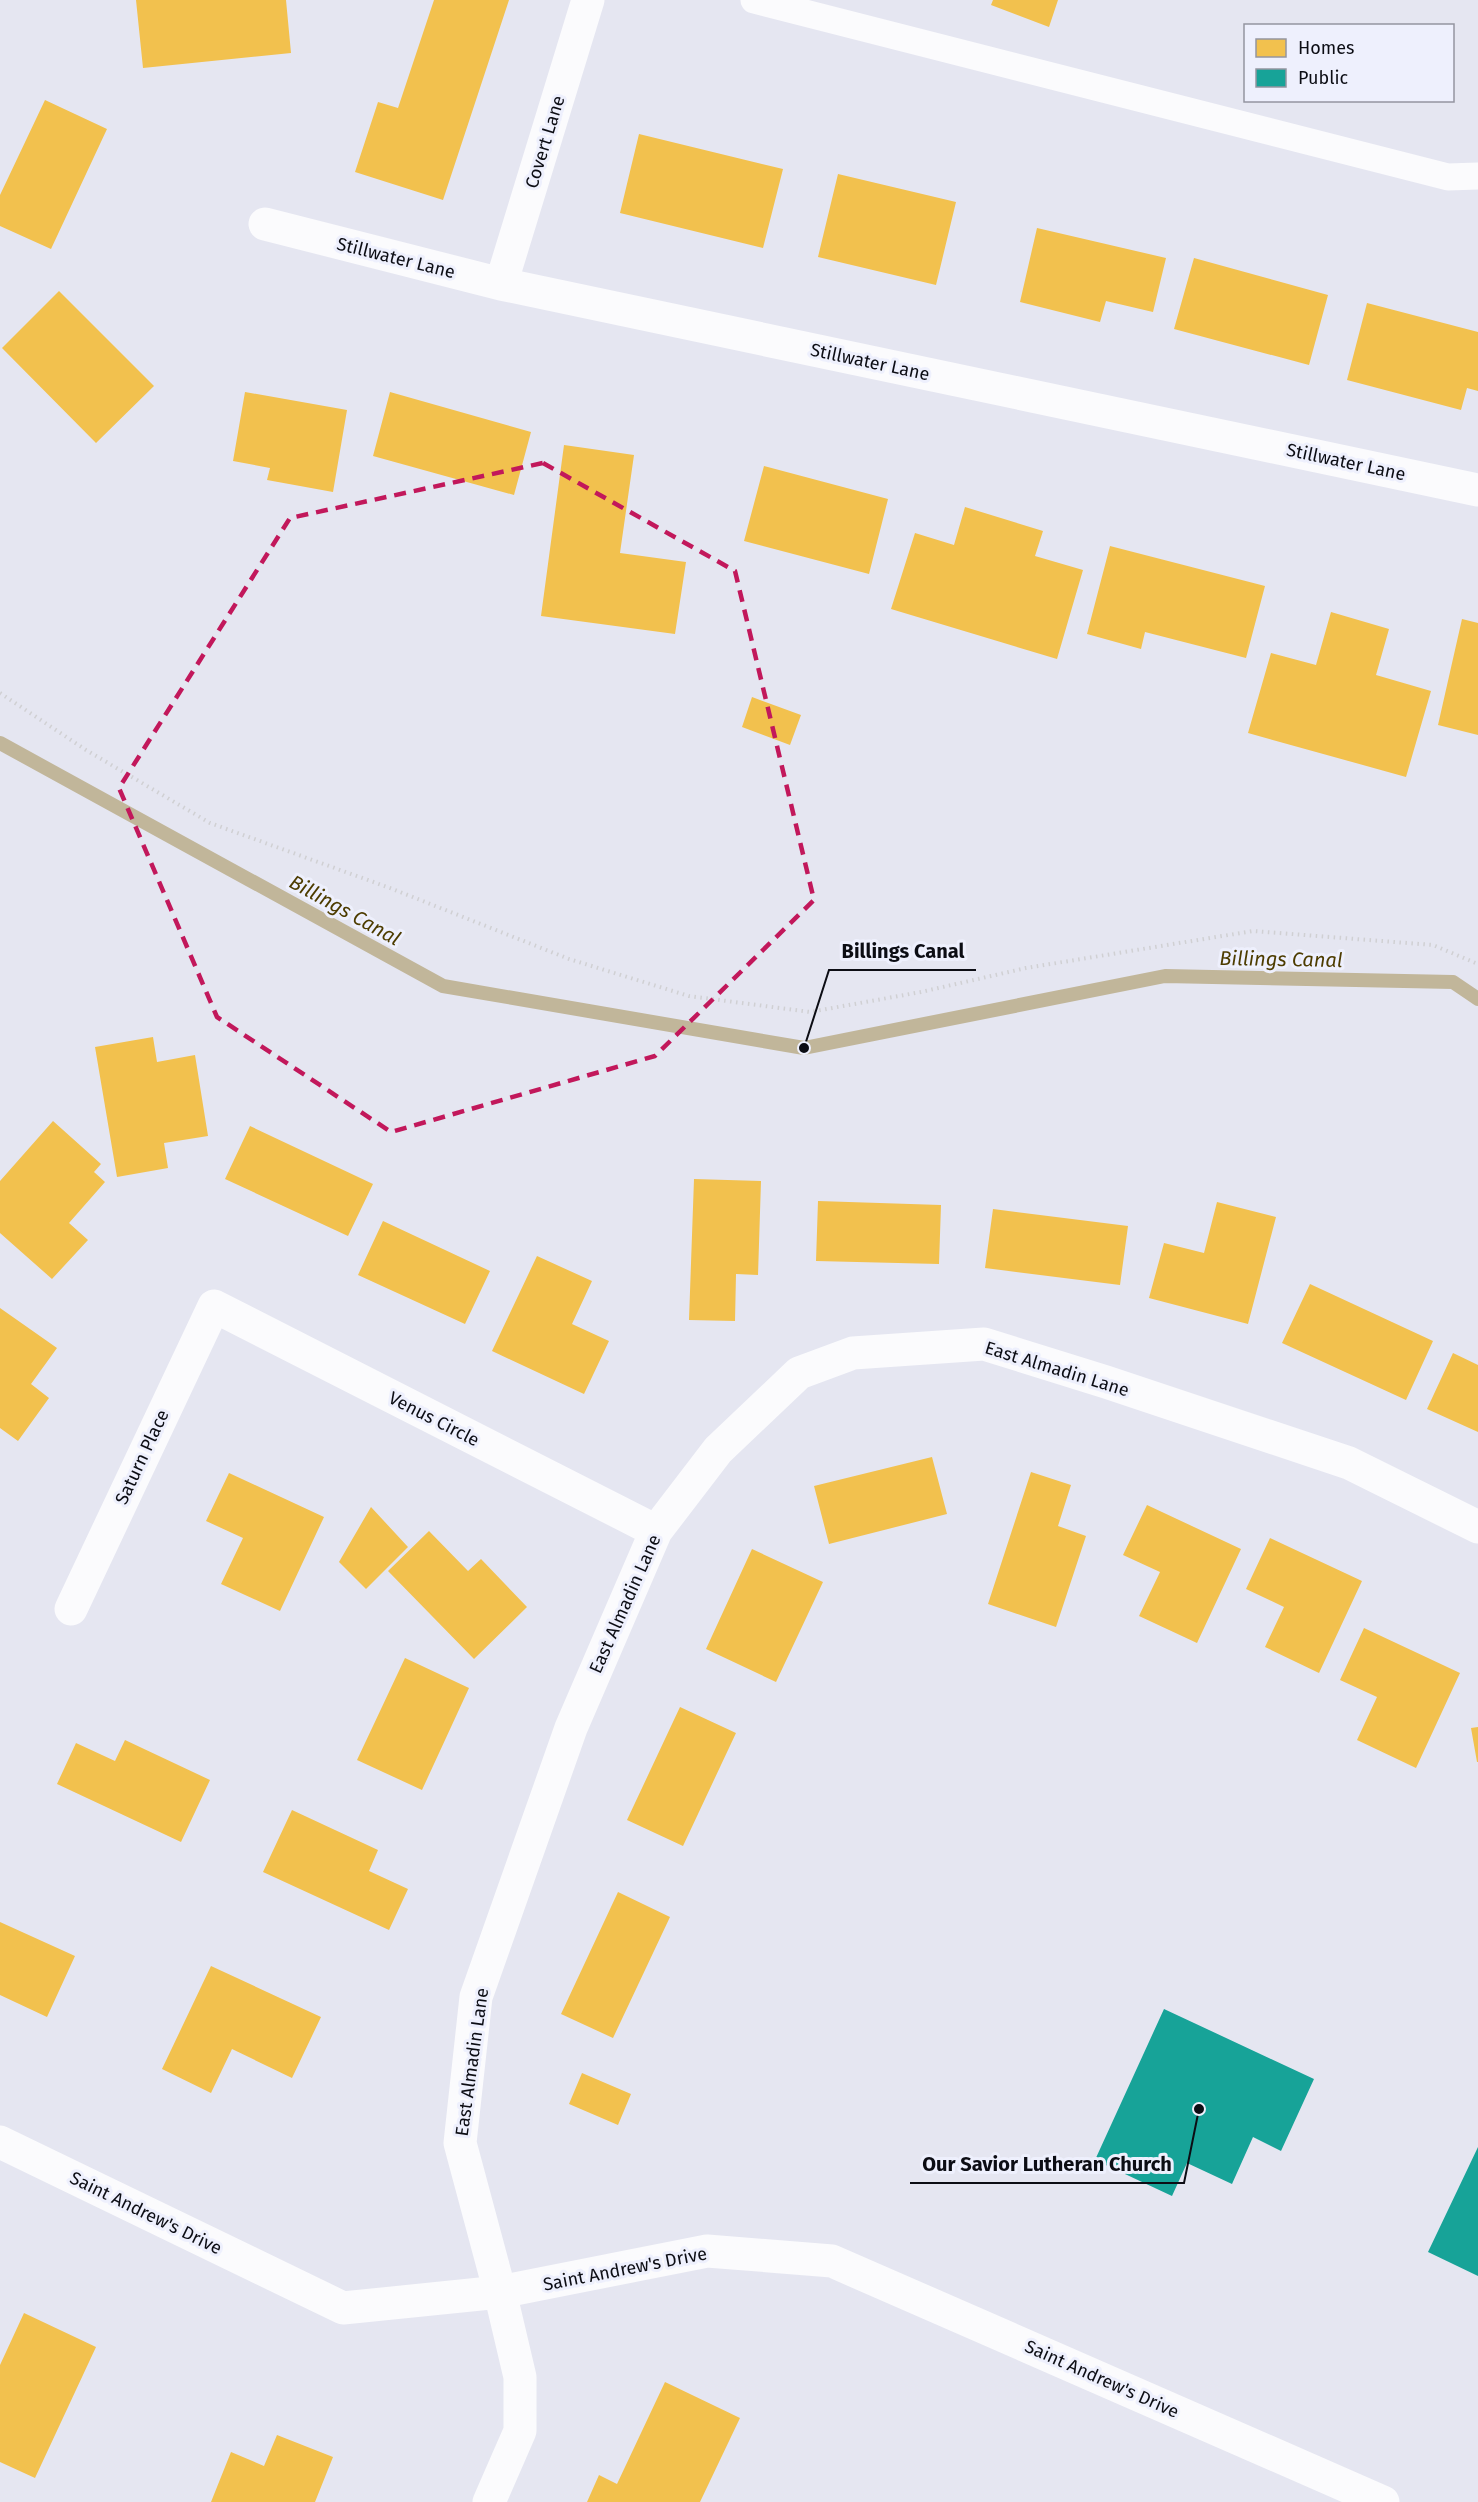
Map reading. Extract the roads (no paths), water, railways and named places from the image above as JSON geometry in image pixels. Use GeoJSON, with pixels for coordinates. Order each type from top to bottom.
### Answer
{"type":"FeatureCollection","features":[{"type":"Feature","properties":{"kind":"street","name":"Covert Lane"},"geometry":{"type":"LineString","coordinates":[[501,284],[588,0]]}},
{"type":"Feature","properties":{"kind":"street","name":"Stillwater Lane"},"geometry":{"type":"LineString","coordinates":[[265,224],[501,284],[1478,490]]}},
{"type":"Feature","properties":{"kind":"street","name":"Venus Circle"},"geometry":{"type":"LineString","coordinates":[[214,1306],[656,1531]]}},
{"type":"Feature","properties":{"kind":"street","name":"Saturn Place"},"geometry":{"type":"LineString","coordinates":[[71,1609],[214,1306]]}},
{"type":"Feature","properties":{"kind":"street","name":"East Almadin Lane"},"geometry":{"type":"LineString","coordinates":[[489,2502],[520,2431],[520,2377],[460,2143],[477,1997],[571,1728],[656,1531],[718,1450],[799,1373],[853,1353],[984,1344],[1349,1463],[1478,1527]]}},
{"type":"Feature","properties":{"kind":"street","name":"Saint Andrew's Drive"},"geometry":{"type":"LineString","coordinates":[[0,2142],[343,2308],[500,2292],[706,2251],[832,2261],[1383,2502]]}},
{"type":"Feature","properties":{"kind":"lane"},"geometry":{"type":"LineString","coordinates":[[754,0],[1448,177],[1478,176]]}},
{"type":"Feature","properties":{"kind":"waterway","name":"Billings Canal"},"geometry":{"type":"LineString","coordinates":[[0,743],[443,986],[804,1048],[1165,976],[1453,982],[1478,999]]}},
{"type":"Feature","properties":{"kind":"place","name":"Billings Canal"},"geometry":{"type":"Point","coordinates":[804,1048]}},
{"type":"Feature","properties":{"kind":"place","name":"Our Savior Lutheran Church"},"geometry":{"type":"Point","coordinates":[1199,2109]}}]}
